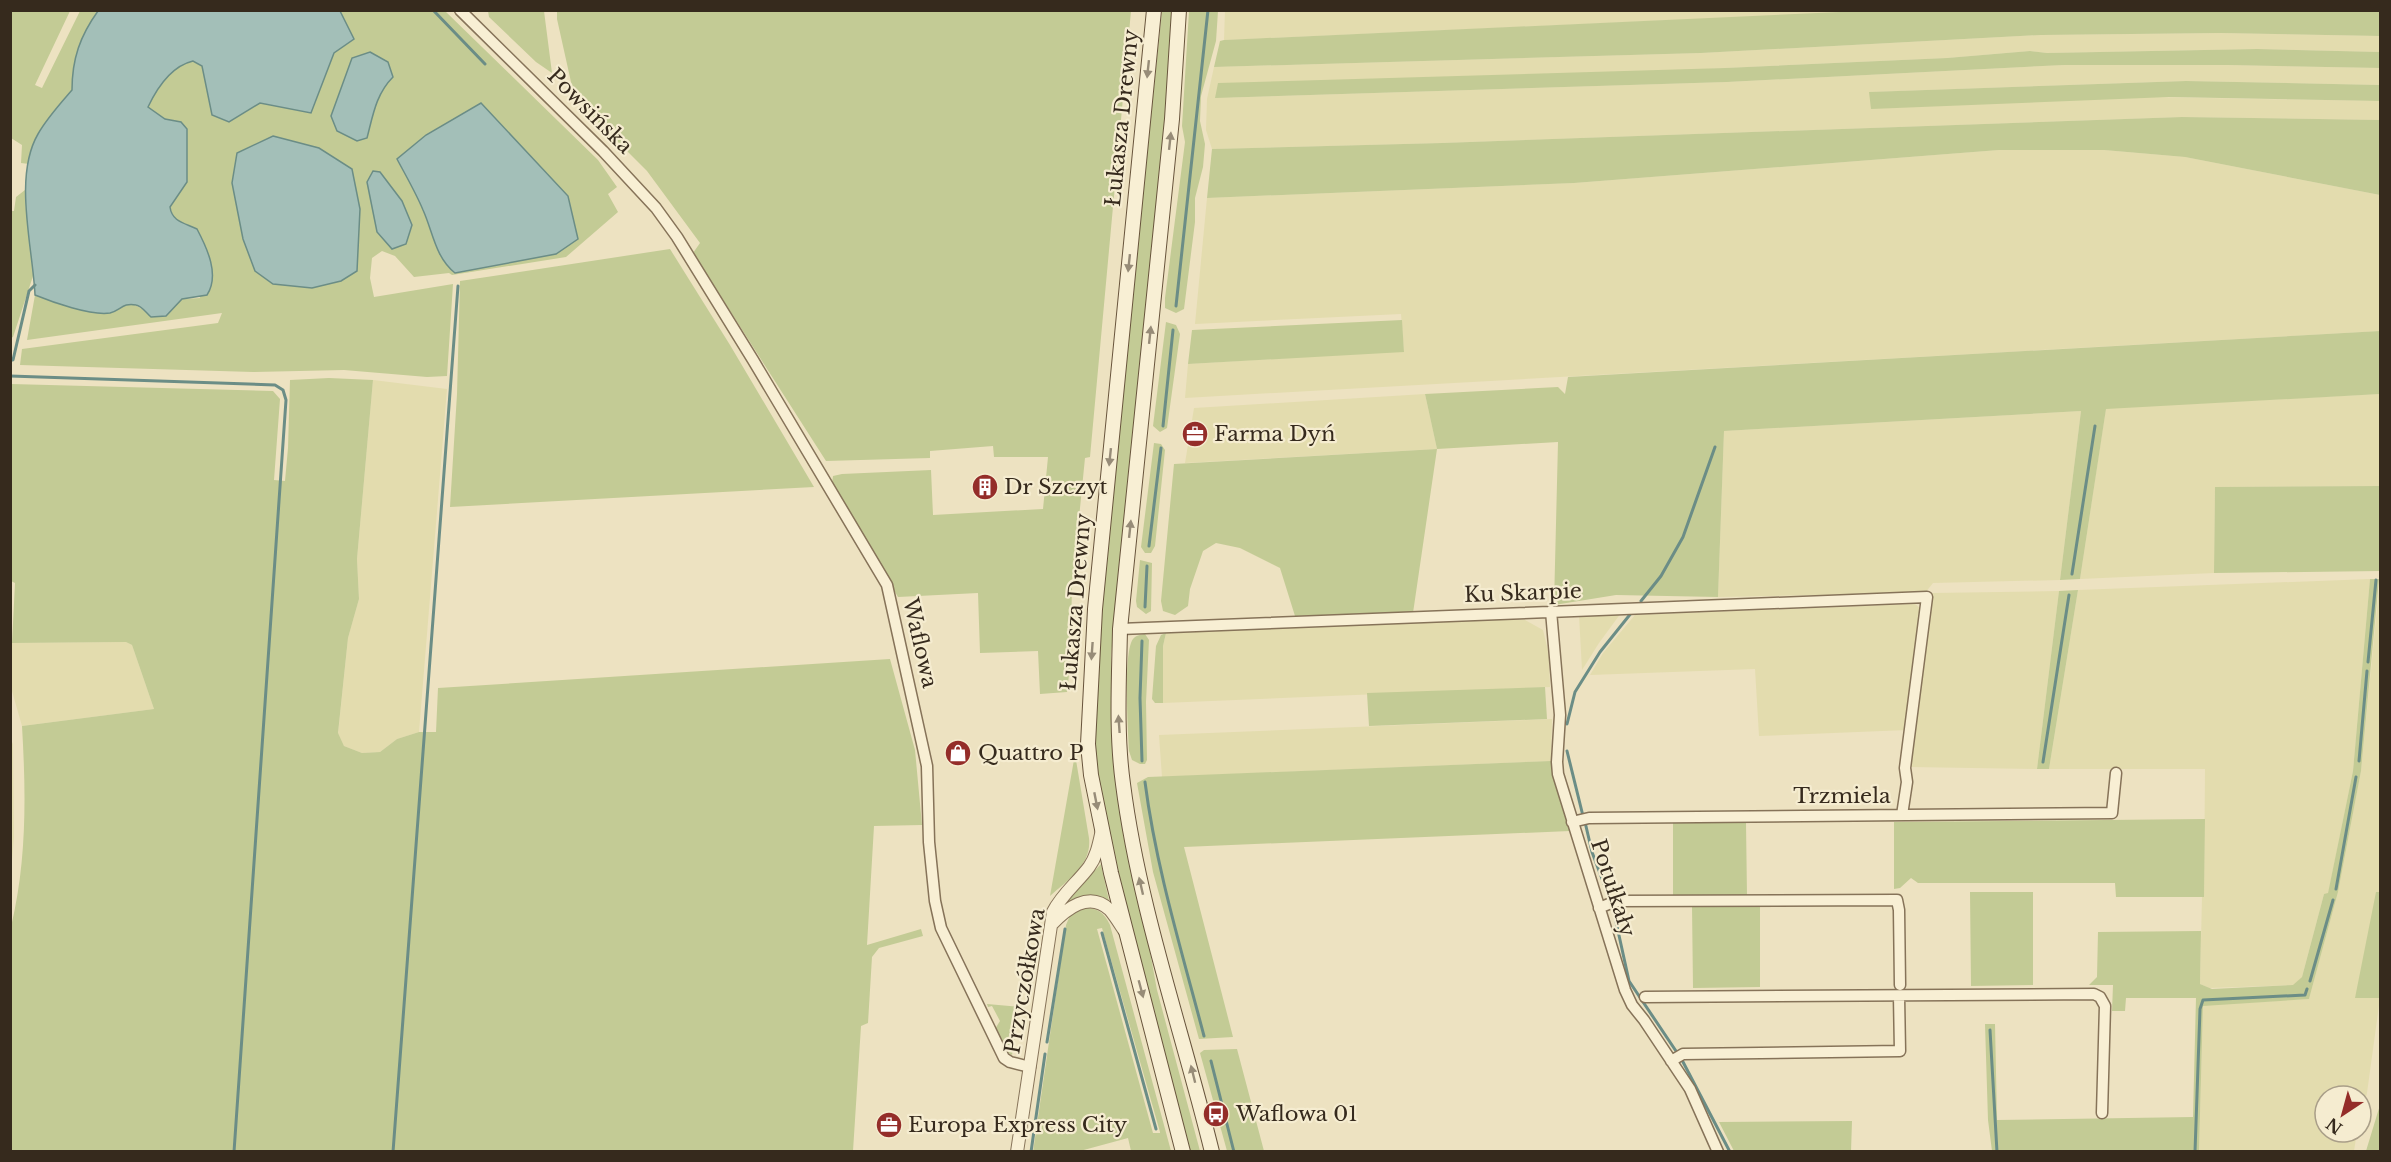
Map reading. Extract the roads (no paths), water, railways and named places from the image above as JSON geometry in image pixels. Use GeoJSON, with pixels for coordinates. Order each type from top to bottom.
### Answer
{"type":"FeatureCollection","features":[{"type":"Feature","properties":{"kind":"main road","name":"Łukasza Drewny"},"geometry":{"type":"LineString","coordinates":[[1154,10],[1092,655],[1088,759],[1126,932],[1184,1152]]}},
{"type":"Feature","properties":{"kind":"main road"},"geometry":{"type":"LineString","coordinates":[[1179,10],[1172,118],[1120,629],[1118,713],[1123,782],[1140,884],[1186,1048],[1212,1152]]}},
{"type":"Feature","properties":{"kind":"street","name":"Powsińska"},"geometry":{"type":"LineString","coordinates":[[460,10],[635,184],[656,208],[684,248]]}},
{"type":"Feature","properties":{"kind":"street","name":"Waflowa"},"geometry":{"type":"LineString","coordinates":[[684,248],[887,585],[927,766],[929,842],[935,902],[941,928],[1004,1058],[1010,1062],[1030,1067]]}},
{"type":"Feature","properties":{"kind":"street","name":"Ku Skarpie"},"geometry":{"type":"LineString","coordinates":[[1120,629],[1927,597],[1905,768],[1907,782],[1902,815]]}},
{"type":"Feature","properties":{"kind":"street","name":"Potułkały"},"geometry":{"type":"LineString","coordinates":[[1551,611],[1560,715],[1557,762],[1580,820],[1607,905],[1625,990],[1632,1005],[1676,1058],[1718,1152]]}},
{"type":"Feature","properties":{"kind":"street","name":"Trzmiela"},"geometry":{"type":"LineString","coordinates":[[1580,820],[2112,813],[2116,772]]}},
{"type":"Feature","properties":{"kind":"street","name":"Przyczółkowa"},"geometry":{"type":"LineString","coordinates":[[1017,1152],[1053,912],[1060,899],[1090,865],[1097,851],[1102,830]]}},
{"type":"Feature","properties":{"kind":"street"},"geometry":{"type":"LineString","coordinates":[[1607,905],[1897,900],[1899,910],[1900,1051],[1676,1058]]}},
{"type":"Feature","properties":{"kind":"street"},"geometry":{"type":"LineString","coordinates":[[1050,925],[1074,904],[1086,901],[1099,903],[1109,909],[1126,932]]}},
{"type":"Feature","properties":{"kind":"street"},"geometry":{"type":"LineString","coordinates":[[1645,997],[1900,991],[2091,994],[2100,998],[2105,1006],[2102,1113]]}},
{"type":"Feature","properties":{"kind":"water"},"geometry":{"type":"Polygon","coordinates":[[[98,11],[340,11],[354,39],[334,53],[311,113],[260,103],[229,122],[212,115],[202,66],[193,61],[172,73],[156,92],[148,107],[165,119],[181,122],[187,129],[187,182],[170,207],[171,212],[180,221],[197,229],[208,253],[212,270],[211,287],[207,295],[182,299],[166,316],[151,317],[140,307],[132,304],[110,313],[93,312],[61,305],[35,295],[26,213],[27,171],[31,151],[45,122],[72,90],[78,48],[98,11]]]}},
{"type":"Feature","properties":{"kind":"water"},"geometry":{"type":"Polygon","coordinates":[[[370,52],[388,62],[393,77],[379,98],[367,138],[357,141],[337,131],[331,116],[352,58],[370,52]]]}},
{"type":"Feature","properties":{"kind":"water"},"geometry":{"type":"Polygon","coordinates":[[[481,103],[568,196],[578,239],[556,254],[455,273],[443,260],[420,204],[397,159],[426,135],[481,103]]]}},
{"type":"Feature","properties":{"kind":"water"},"geometry":{"type":"Polygon","coordinates":[[[273,136],[319,148],[352,169],[360,209],[357,271],[341,281],[312,288],[273,284],[255,271],[243,239],[232,183],[237,153],[273,136]]]}},
{"type":"Feature","properties":{"kind":"water"},"geometry":{"type":"Polygon","coordinates":[[[373,171],[380,172],[402,201],[412,225],[406,244],[392,249],[377,232],[367,182],[373,171]]]}},
{"type":"Feature","properties":{"kind":"waterway"},"geometry":{"type":"LineString","coordinates":[[433,10],[485,64]]}},
{"type":"Feature","properties":{"kind":"waterway"},"geometry":{"type":"LineString","coordinates":[[1176,306],[1208,10]]}},
{"type":"Feature","properties":{"kind":"waterway"},"geometry":{"type":"LineString","coordinates":[[10,360],[13,360],[29,291],[35,285]]}},
{"type":"Feature","properties":{"kind":"waterway"},"geometry":{"type":"LineString","coordinates":[[393,1152],[458,286]]}},
{"type":"Feature","properties":{"kind":"waterway"},"geometry":{"type":"LineString","coordinates":[[1163,426],[1173,330]]}},
{"type":"Feature","properties":{"kind":"waterway"},"geometry":{"type":"LineString","coordinates":[[10,376],[275,385],[283,390],[286,400],[234,1152]]}},
{"type":"Feature","properties":{"kind":"waterway"},"geometry":{"type":"LineString","coordinates":[[2072,574],[2095,426]]}},
{"type":"Feature","properties":{"kind":"waterway"},"geometry":{"type":"LineString","coordinates":[[1641,601],[1661,576],[1683,537],[1715,447]]}},
{"type":"Feature","properties":{"kind":"waterway"},"geometry":{"type":"LineString","coordinates":[[1149,546],[1161,448]]}},
{"type":"Feature","properties":{"kind":"waterway"},"geometry":{"type":"LineString","coordinates":[[1145,607],[1147,566]]}},
{"type":"Feature","properties":{"kind":"waterway"},"geometry":{"type":"LineString","coordinates":[[2368,662],[2376,580]]}},
{"type":"Feature","properties":{"kind":"waterway"},"geometry":{"type":"LineString","coordinates":[[2043,762],[2069,595]]}},
{"type":"Feature","properties":{"kind":"waterway"},"geometry":{"type":"LineString","coordinates":[[1567,724],[1575,692],[1600,652],[1632,612]]}},
{"type":"Feature","properties":{"kind":"waterway"},"geometry":{"type":"LineString","coordinates":[[1142,641],[1140,698],[1142,761]]}},
{"type":"Feature","properties":{"kind":"waterway"},"geometry":{"type":"LineString","coordinates":[[2359,761],[2367,671]]}},
{"type":"Feature","properties":{"kind":"waterway"},"geometry":{"type":"LineString","coordinates":[[1567,751],[1583,816]]}},
{"type":"Feature","properties":{"kind":"waterway"},"geometry":{"type":"LineString","coordinates":[[2336,889],[2356,777]]}},
{"type":"Feature","properties":{"kind":"waterway"},"geometry":{"type":"LineString","coordinates":[[1145,782],[1163,878],[1204,1036]]}},
{"type":"Feature","properties":{"kind":"waterway"},"geometry":{"type":"LineString","coordinates":[[1585,822],[1592,852],[1613,908],[1629,981],[1682,1060],[1730,1152]]}},
{"type":"Feature","properties":{"kind":"waterway"},"geometry":{"type":"LineString","coordinates":[[2310,981],[2333,900]]}},
{"type":"Feature","properties":{"kind":"waterway"},"geometry":{"type":"LineString","coordinates":[[1047,1042],[1065,929]]}},
{"type":"Feature","properties":{"kind":"waterway"},"geometry":{"type":"LineString","coordinates":[[1102,933],[1156,1129]]}},
{"type":"Feature","properties":{"kind":"waterway"},"geometry":{"type":"LineString","coordinates":[[2195,1152],[2200,1009],[2203,1000],[2305,995],[2307,989]]}},
{"type":"Feature","properties":{"kind":"waterway"},"geometry":{"type":"LineString","coordinates":[[1990,1030],[1997,1152]]}},
{"type":"Feature","properties":{"kind":"waterway"},"geometry":{"type":"LineString","coordinates":[[1031,1152],[1045,1054]]}},
{"type":"Feature","properties":{"kind":"waterway"},"geometry":{"type":"LineString","coordinates":[[1211,1061],[1234,1152]]}},
{"type":"Feature","properties":{"kind":"place","name":"Farma Dyń"},"geometry":{"type":"Point","coordinates":[1195,434]}},
{"type":"Feature","properties":{"kind":"place","name":"Dr Szczyt"},"geometry":{"type":"Point","coordinates":[985,487]}},
{"type":"Feature","properties":{"kind":"place","name":"Quattro P"},"geometry":{"type":"Point","coordinates":[958,753]}},
{"type":"Feature","properties":{"kind":"place","name":"Waflowa 01"},"geometry":{"type":"Point","coordinates":[1216,1114]}},
{"type":"Feature","properties":{"kind":"place","name":"Europa Express City"},"geometry":{"type":"Point","coordinates":[889,1125]}}]}
